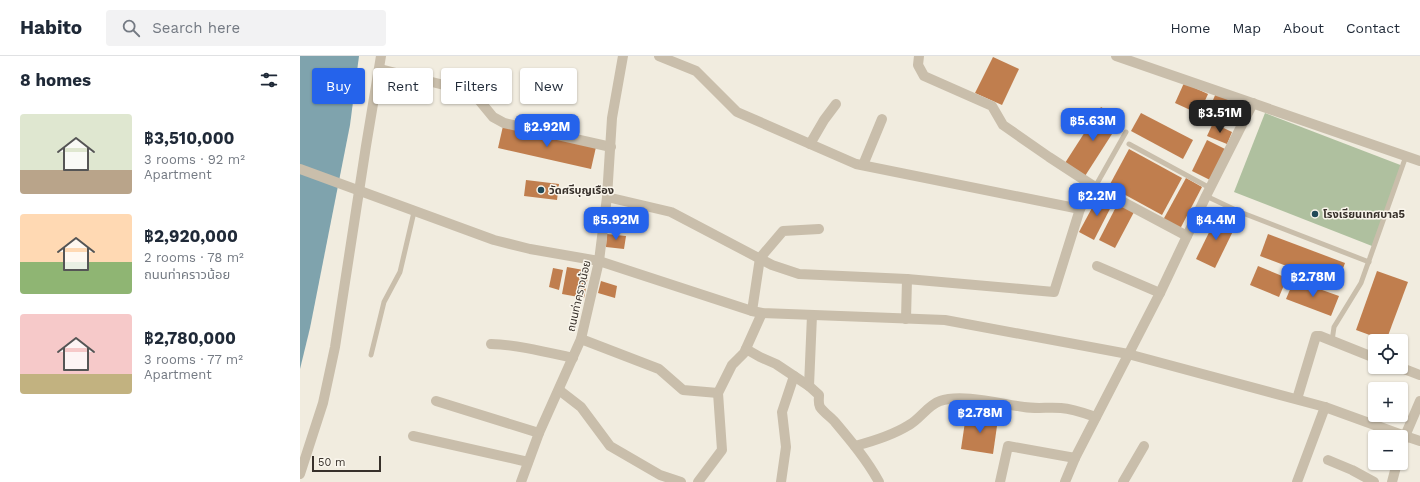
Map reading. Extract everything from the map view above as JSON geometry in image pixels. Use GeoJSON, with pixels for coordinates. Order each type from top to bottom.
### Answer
{"type":"FeatureCollection","features":[{"type":"Feature","properties":{"kind":"street"},"geometry":{"type":"LineString","coordinates":[[380,68],[381,56]]}},
{"type":"Feature","properties":{"kind":"street","name":"ถนนท่าคราวน้อย"},"geometry":{"type":"LineString","coordinates":[[521,482],[539,433],[581,339],[599,261],[607,197],[612,118],[623,56]]}},
{"type":"Feature","properties":{"kind":"street"},"geometry":{"type":"LineString","coordinates":[[659,56],[696,71],[737,112],[856,164],[1080,210]]}},
{"type":"Feature","properties":{"kind":"street"},"geometry":{"type":"LineString","coordinates":[[919,56],[918,65],[924,76],[992,106],[1003,125],[1095,187],[1187,236]]}},
{"type":"Feature","properties":{"kind":"street"},"geometry":{"type":"LineString","coordinates":[[1116,56],[1420,161]]}},
{"type":"Feature","properties":{"kind":"street"},"geometry":{"type":"LineString","coordinates":[[433,82],[466,92],[479,100],[493,117],[504,123],[610,147]]}},
{"type":"Feature","properties":{"kind":"street"},"geometry":{"type":"LineString","coordinates":[[1065,482],[1075,458],[1160,293],[1208,192],[1253,103]]}},
{"type":"Feature","properties":{"kind":"street"},"geometry":{"type":"LineString","coordinates":[[300,474],[323,403],[335,347],[374,104]]}},
{"type":"Feature","properties":{"kind":"street"},"geometry":{"type":"LineString","coordinates":[[810,144],[824,120],[836,104]]}},
{"type":"Feature","properties":{"kind":"street"},"geometry":{"type":"LineString","coordinates":[[863,165],[882,119]]}},
{"type":"Feature","properties":{"kind":"street"},"geometry":{"type":"LineString","coordinates":[[300,170],[494,240],[530,249],[599,261],[757,312],[945,320],[1128,354],[1325,407],[1388,430]]}},
{"type":"Feature","properties":{"kind":"street"},"geometry":{"type":"LineString","coordinates":[[607,197],[671,212],[772,265],[799,274],[907,278],[1054,292],[1080,210],[1089,194],[1095,187]]}},
{"type":"Feature","properties":{"kind":"street"},"geometry":{"type":"LineString","coordinates":[[698,482],[722,450],[718,393],[732,365],[746,349],[757,312],[760,258],[783,231],[819,229]]}},
{"type":"Feature","properties":{"kind":"street"},"geometry":{"type":"LineString","coordinates":[[1097,266],[1160,293]]}},
{"type":"Feature","properties":{"kind":"street"},"geometry":{"type":"LineString","coordinates":[[906,319],[907,278]]}},
{"type":"Feature","properties":{"kind":"street"},"geometry":{"type":"LineString","coordinates":[[809,386],[812,315]]}},
{"type":"Feature","properties":{"kind":"street"},"geometry":{"type":"LineString","coordinates":[[1297,399],[1316,336],[1320,336],[1368,355]]}},
{"type":"Feature","properties":{"kind":"street"},"geometry":{"type":"LineString","coordinates":[[581,339],[659,369],[683,390],[718,393]]}},
{"type":"Feature","properties":{"kind":"street"},"geometry":{"type":"LineString","coordinates":[[491,344],[526,348],[573,358]]}},
{"type":"Feature","properties":{"kind":"street"},"geometry":{"type":"LineString","coordinates":[[746,349],[776,364],[809,386],[819,395],[818,403],[821,409],[829,415],[855,446],[879,482]]}},
{"type":"Feature","properties":{"kind":"street"},"geometry":{"type":"LineString","coordinates":[[1408,370],[1420,375]]}},
{"type":"Feature","properties":{"kind":"street"},"geometry":{"type":"LineString","coordinates":[[781,482],[786,447],[782,412],[794,376]]}},
{"type":"Feature","properties":{"kind":"street"},"geometry":{"type":"LineString","coordinates":[[559,390],[581,407],[610,446],[660,475],[681,482]]}},
{"type":"Feature","properties":{"kind":"street"},"geometry":{"type":"LineString","coordinates":[[855,446],[884,437],[910,425],[922,416],[932,405],[940,401],[976,399],[1026,408],[1062,408],[1079,411],[1096,417]]}},
{"type":"Feature","properties":{"kind":"street"},"geometry":{"type":"LineString","coordinates":[[436,401],[539,433]]}},
{"type":"Feature","properties":{"kind":"street"},"geometry":{"type":"LineString","coordinates":[[1408,430],[1420,401]]}},
{"type":"Feature","properties":{"kind":"street"},"geometry":{"type":"LineString","coordinates":[[1297,482],[1325,407]]}},
{"type":"Feature","properties":{"kind":"street"},"geometry":{"type":"LineString","coordinates":[[413,436],[528,462]]}},
{"type":"Feature","properties":{"kind":"street"},"geometry":{"type":"LineString","coordinates":[[1408,437],[1420,441]]}},
{"type":"Feature","properties":{"kind":"street"},"geometry":{"type":"LineString","coordinates":[[1000,482],[1008,446],[1075,458]]}},
{"type":"Feature","properties":{"kind":"street"},"geometry":{"type":"LineString","coordinates":[[1123,482],[1144,446]]}},
{"type":"Feature","properties":{"kind":"street"},"geometry":{"type":"LineString","coordinates":[[1328,460],[1352,470],[1374,482]]}},
{"type":"Feature","properties":{"kind":"street"},"geometry":{"type":"LineString","coordinates":[[1392,482],[1395,470]]}},
{"type":"Feature","properties":{"kind":"lane"},"geometry":{"type":"LineString","coordinates":[[1095,187],[1126,132]]}},
{"type":"Feature","properties":{"kind":"lane"},"geometry":{"type":"LineString","coordinates":[[1129,144],[1240,212],[1369,262]]}},
{"type":"Feature","properties":{"kind":"lane"},"geometry":{"type":"LineString","coordinates":[[1332,341],[1334,327],[1361,283],[1406,156]]}},
{"type":"Feature","properties":{"kind":"lane"},"geometry":{"type":"LineString","coordinates":[[371,355],[384,302],[400,272],[414,212]]}},
{"type":"Feature","properties":{"kind":"green space"},"geometry":{"type":"Polygon","coordinates":[[[1265,113],[1403,166],[1372,246],[1234,192],[1265,113]]]}},
{"type":"Feature","properties":{"kind":"water"},"geometry":{"type":"Polygon","coordinates":[[[300,56],[359,56],[357,68],[312,68],[312,104],[353,104],[350,125],[310,328],[300,369],[300,56]]]}},
{"type":"Feature","properties":{"kind":"building"},"geometry":{"type":"Polygon","coordinates":[[[993,57],[1019,69],[1002,105],[975,93],[993,57]]]}},
{"type":"Feature","properties":{"kind":"building"},"geometry":{"type":"Polygon","coordinates":[[[1184,83],[1208,94],[1199,114],[1175,103],[1184,83]]]}},
{"type":"Feature","properties":{"kind":"building"},"geometry":{"type":"Polygon","coordinates":[[[1216,93],[1244,105],[1235,126],[1207,114],[1216,93]]]}},
{"type":"Feature","properties":{"kind":"building"},"geometry":{"type":"Polygon","coordinates":[[[1101,107],[1121,120],[1085,176],[1065,163],[1101,107]]]}},
{"type":"Feature","properties":{"kind":"building"},"geometry":{"type":"Polygon","coordinates":[[[1141,113],[1193,140],[1183,159],[1131,131],[1141,113]]]}},
{"type":"Feature","properties":{"kind":"building"},"geometry":{"type":"Polygon","coordinates":[[[1213,123],[1232,132],[1227,144],[1207,136],[1213,123]]]}},
{"type":"Feature","properties":{"kind":"building"},"geometry":{"type":"Polygon","coordinates":[[[503,126],[596,147],[591,169],[498,148],[503,126]]]}},
{"type":"Feature","properties":{"kind":"building"},"geometry":{"type":"Polygon","coordinates":[[[1207,140],[1225,149],[1210,180],[1192,171],[1207,140]]]}},
{"type":"Feature","properties":{"kind":"building"},"geometry":{"type":"Polygon","coordinates":[[[1129,149],[1182,178],[1162,215],[1109,186],[1129,149]]]}},
{"type":"Feature","properties":{"kind":"building"},"geometry":{"type":"Polygon","coordinates":[[[1186,178],[1202,187],[1180,229],[1163,220],[1186,178]]]}},
{"type":"Feature","properties":{"kind":"building","name":"วัดศรีบุญเรือง"},"geometry":{"type":"Polygon","coordinates":[[[526,180],[559,184],[557,200],[524,196],[526,180]]]}},
{"type":"Feature","properties":{"kind":"building"},"geometry":{"type":"Polygon","coordinates":[[[1100,193],[1114,201],[1094,240],[1079,232],[1100,193]]]}},
{"type":"Feature","properties":{"kind":"building"},"geometry":{"type":"Polygon","coordinates":[[[1118,203],[1134,212],[1115,248],[1099,240],[1118,203]]]}},
{"type":"Feature","properties":{"kind":"building"},"geometry":{"type":"Polygon","coordinates":[[[613,207],[627,208],[626,218],[612,217],[613,207]]]}},
{"type":"Feature","properties":{"kind":"building"},"geometry":{"type":"Polygon","coordinates":[[[1218,214],[1237,223],[1215,268],[1196,259],[1218,214]]]}},
{"type":"Feature","properties":{"kind":"building"},"geometry":{"type":"Polygon","coordinates":[[[615,221],[633,222],[632,233],[614,232],[615,221]]]}},
{"type":"Feature","properties":{"kind":"building"},"geometry":{"type":"Polygon","coordinates":[[[607,234],[626,236],[624,249],[606,247],[607,234]]]}},
{"type":"Feature","properties":{"kind":"building"},"geometry":{"type":"Polygon","coordinates":[[[1268,234],[1345,263],[1337,285],[1260,256],[1268,234]]]}},
{"type":"Feature","properties":{"kind":"building"},"geometry":{"type":"Polygon","coordinates":[[[1258,266],[1287,278],[1279,297],[1250,285],[1258,266]]]}},
{"type":"Feature","properties":{"kind":"building"},"geometry":{"type":"Polygon","coordinates":[[[567,267],[589,271],[584,298],[562,294],[567,267]]]}},
{"type":"Feature","properties":{"kind":"building"},"geometry":{"type":"Polygon","coordinates":[[[553,268],[563,270],[559,290],[549,287],[553,268]]]}},
{"type":"Feature","properties":{"kind":"building"},"geometry":{"type":"Polygon","coordinates":[[[1377,271],[1408,282],[1389,334],[1368,334],[1356,330],[1377,271]]]}},
{"type":"Feature","properties":{"kind":"building"},"geometry":{"type":"Polygon","coordinates":[[[1294,280],[1339,296],[1331,316],[1286,299],[1294,280]]]}},
{"type":"Feature","properties":{"kind":"building"},"geometry":{"type":"Polygon","coordinates":[[[601,281],[617,286],[615,298],[598,293],[601,281]]]}},
{"type":"Feature","properties":{"kind":"building"},"geometry":{"type":"Polygon","coordinates":[[[966,415],[998,419],[993,454],[961,449],[966,415]]]}},
{"type":"Feature","properties":{"kind":"place","name":"วัดศรีบุญเรือง"},"geometry":{"type":"Point","coordinates":[541,190]}},
{"type":"Feature","properties":{"kind":"place","name":"โรงเรียนเทศบาล5"},"geometry":{"type":"Point","coordinates":[1315,214]}}]}
